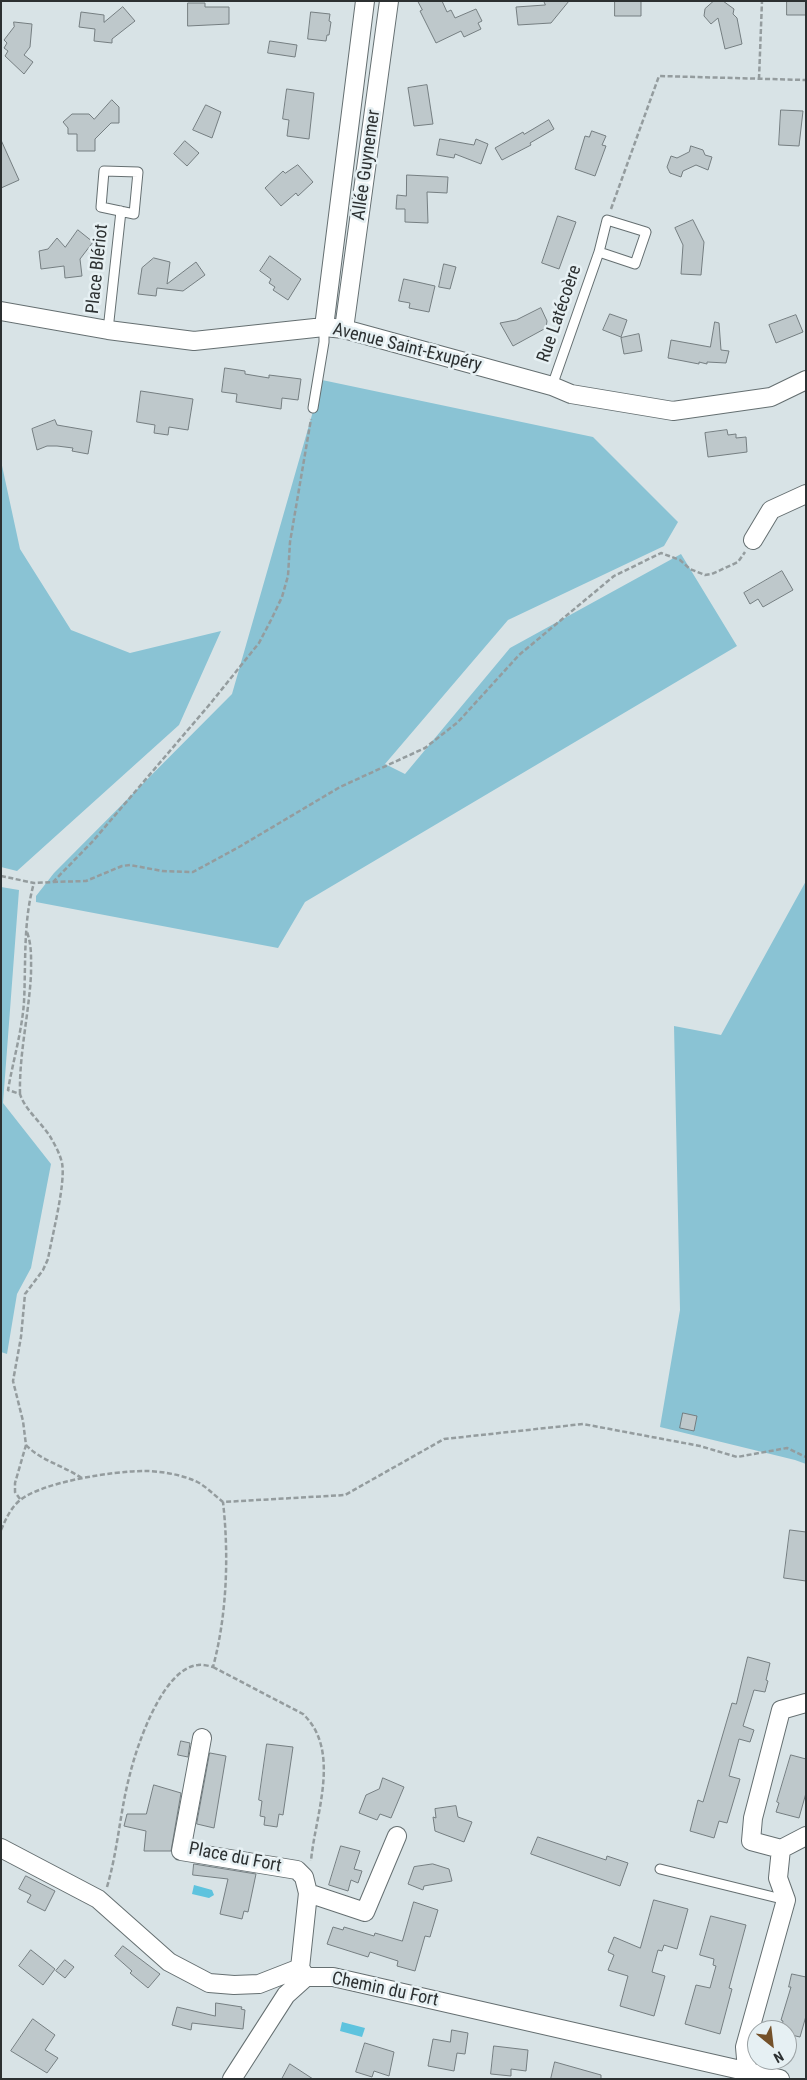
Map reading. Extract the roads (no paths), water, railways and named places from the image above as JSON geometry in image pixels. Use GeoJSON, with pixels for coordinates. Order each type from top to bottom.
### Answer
{"type":"FeatureCollection","features":[{"type":"Feature","properties":{"kind":"street","name":"Allée Guynemer"},"geometry":{"type":"LineString","coordinates":[[324,327],[365,1]]}},
{"type":"Feature","properties":{"kind":"street","name":"Allée Guynemer"},"geometry":{"type":"LineString","coordinates":[[344,329],[389,1]]}},
{"type":"Feature","properties":{"kind":"street","name":"Avenue Saint-Exupéry"},"geometry":{"type":"LineString","coordinates":[[1,311],[108,330],[194,341],[324,327],[344,329],[552,386],[571,394],[673,412],[771,397],[806,380]]}},
{"type":"Feature","properties":{"kind":"street"},"geometry":{"type":"LineString","coordinates":[[753,540],[771,510],[806,494]]}},
{"type":"Feature","properties":{"kind":"street"},"geometry":{"type":"LineString","coordinates":[[806,1703],[781,1710],[753,1818],[751,1841],[781,1849],[806,1836]]}},
{"type":"Feature","properties":{"kind":"street","name":"Place du Fort"},"geometry":{"type":"LineString","coordinates":[[202,1738],[181,1851],[297,1870],[306,1885]]}},
{"type":"Feature","properties":{"kind":"street"},"geometry":{"type":"LineString","coordinates":[[232,2079],[303,1972],[306,1885],[365,1912],[397,1836]]}},
{"type":"Feature","properties":{"kind":"street","name":"Chemin du Fort"},"geometry":{"type":"LineString","coordinates":[[1,1848],[98,1899],[169,1962],[209,1982],[234,1985],[259,1984],[303,1972],[333,1977],[780,2079]]}},
{"type":"Feature","properties":{"kind":"street"},"geometry":{"type":"LineString","coordinates":[[753,2020],[786,1900],[778,1878],[781,1849]]}},
{"type":"Feature","properties":{"kind":"street"},"geometry":{"type":"LineString","coordinates":[[747,2041],[745,2048],[747,2070]]}},
{"type":"Feature","properties":{"kind":"lane","name":"Place Blériot"},"geometry":{"type":"LineString","coordinates":[[104,171],[138,172],[134,214],[120,211],[101,207],[104,171]]}},
{"type":"Feature","properties":{"kind":"lane","name":"Place Blériot"},"geometry":{"type":"LineString","coordinates":[[108,330],[120,211]]}},
{"type":"Feature","properties":{"kind":"lane","name":"Rue Latécoère"},"geometry":{"type":"LineString","coordinates":[[552,386],[599,252],[607,220],[646,232],[635,264],[599,252]]}},
{"type":"Feature","properties":{"kind":"lane"},"geometry":{"type":"LineString","coordinates":[[313,408],[324,342],[324,327]]}},
{"type":"Feature","properties":{"kind":"lane"},"geometry":{"type":"LineString","coordinates":[[660,1869],[786,1900]]}}]}
